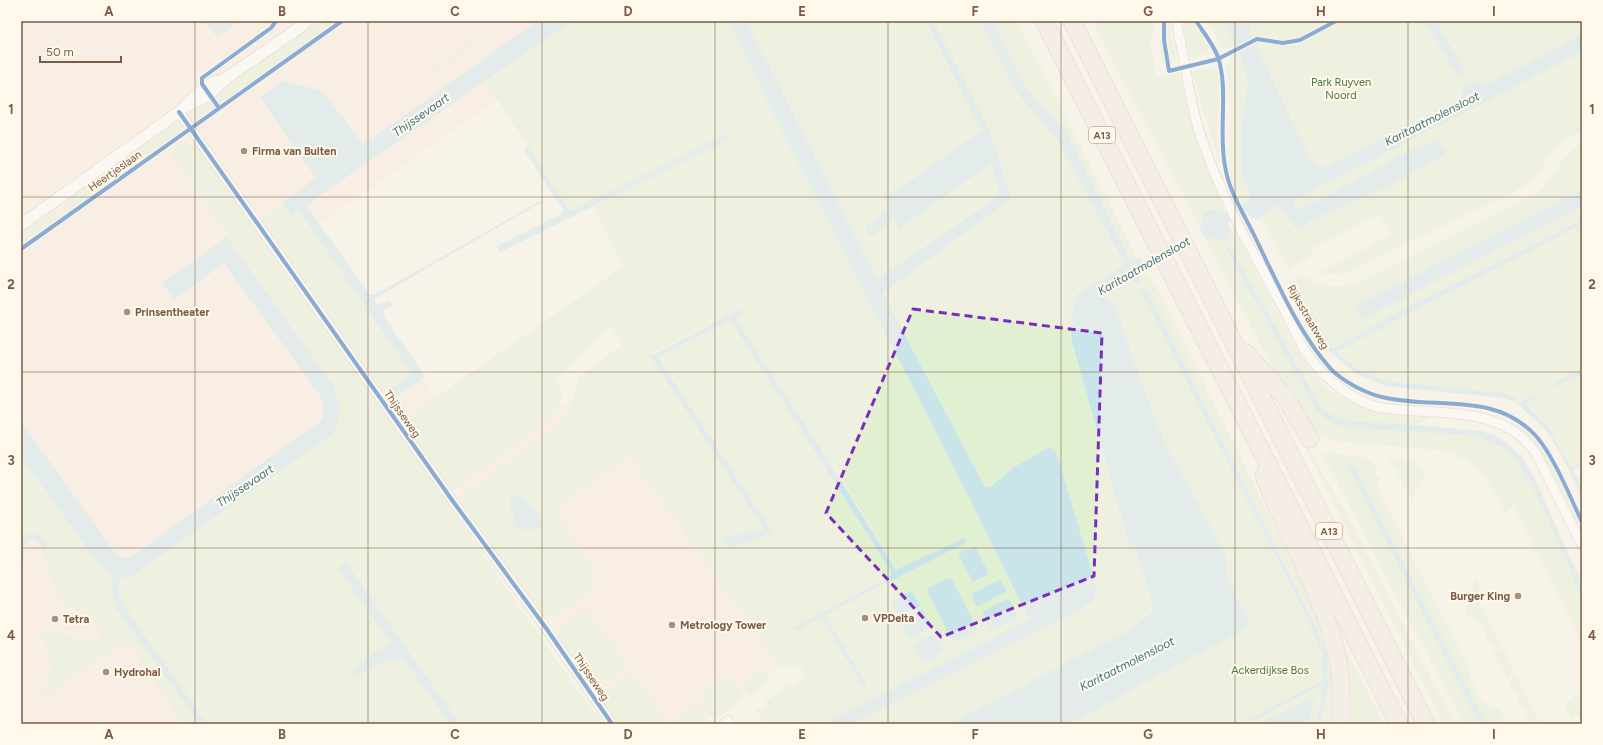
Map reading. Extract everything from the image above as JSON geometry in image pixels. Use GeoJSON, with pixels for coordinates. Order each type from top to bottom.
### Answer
{"type":"FeatureCollection","features":[{"type":"Feature","properties":{"kind":"highway","name":"A13"},"geometry":{"type":"LineString","coordinates":[[1044,21],[1399,724]]}},
{"type":"Feature","properties":{"kind":"highway","name":"A13"},"geometry":{"type":"LineString","coordinates":[[1072,21],[1426,724]]}},
{"type":"Feature","properties":{"kind":"highway","name":"A13"},"geometry":{"type":"LineString","coordinates":[[1231,337],[1285,397],[1310,439]]}},
{"type":"Feature","properties":{"kind":"highway","name":"A13"},"geometry":{"type":"LineString","coordinates":[[1245,418],[1272,501],[1305,567],[1333,640],[1341,690],[1341,724]]}},
{"type":"Feature","properties":{"kind":"street"},"geometry":{"type":"LineString","coordinates":[[292,33],[294,21]]}},
{"type":"Feature","properties":{"kind":"street","name":"Heertjeslaan"},"geometry":{"type":"LineString","coordinates":[[21,225],[188,105],[215,91],[225,79],[292,33],[306,21]]}},
{"type":"Feature","properties":{"kind":"street","name":"Rijksstraatweg"},"geometry":{"type":"LineString","coordinates":[[1176,21],[1194,114],[1231,209],[1309,356],[1320,370],[1356,398],[1378,407],[1481,416],[1498,422],[1514,431],[1527,442],[1536,453],[1582,545]]}},
{"type":"Feature","properties":{"kind":"street","name":"Thijsseweg"},"geometry":{"type":"LineString","coordinates":[[179,112],[452,500],[546,628],[612,724]]}},
{"type":"Feature","properties":{"kind":"highlighted area"},"geometry":{"type":"Polygon","coordinates":[[[913,309],[1102,333],[1094,576],[941,637],[826,513],[913,309]]]}},
{"type":"Feature","properties":{"kind":"shaded area"},"geometry":{"type":"Polygon","coordinates":[[[21,21],[611,21],[316,226],[418,372],[477,462],[587,389],[784,662],[698,724],[624,724],[386,386],[133,570],[221,724],[21,724],[21,21]]]}},
{"type":"Feature","properties":{"kind":"green space"},"geometry":{"type":"Polygon","coordinates":[[[321,21],[336,21],[193,122],[192,115],[196,107],[305,30],[306,31],[321,21]]]}},
{"type":"Feature","properties":{"kind":"green space"},"geometry":{"type":"Polygon","coordinates":[[[502,21],[482,35],[483,38],[436,71],[433,67],[442,60],[443,62],[502,21]]]}},
{"type":"Feature","properties":{"kind":"green space"},"geometry":{"type":"Polygon","coordinates":[[[572,21],[729,21],[776,119],[975,509],[1029,621],[824,724],[766,724],[756,710],[767,705],[765,702],[790,683],[793,687],[806,675],[797,664],[787,667],[779,665],[630,456],[554,509],[592,569],[594,582],[592,588],[581,598],[555,616],[543,616],[537,611],[458,498],[556,427],[570,407],[579,378],[621,345],[611,325],[555,379],[561,390],[561,399],[557,410],[544,424],[453,491],[403,420],[600,283],[622,265],[594,206],[731,138],[728,133],[570,211],[486,82],[572,21]],[[741,309],[653,353],[764,529],[722,538],[772,530],[658,356],[730,320],[891,571],[891,576],[795,632],[821,618],[863,688],[868,685],[825,615],[966,542],[964,539],[897,571],[837,472],[736,319],[743,312],[741,309]]]}},
{"type":"Feature","properties":{"kind":"green space"},"geometry":{"type":"Polygon","coordinates":[[[746,21],[924,21],[981,131],[884,199],[891,208],[866,226],[867,233],[872,236],[894,219],[899,227],[992,163],[1000,195],[876,279],[746,21]]]}},
{"type":"Feature","properties":{"kind":"green space"},"geometry":{"type":"Polygon","coordinates":[[[934,21],[980,21],[1014,89],[1059,143],[1125,266],[1076,295],[1071,318],[1072,342],[1128,541],[1135,547],[1152,601],[1152,612],[1131,629],[950,724],[851,724],[1078,611],[1094,600],[1057,454],[1014,467],[990,487],[985,487],[883,292],[1011,199],[990,131],[934,21]]]}},
{"type":"Feature","properties":{"kind":"green space"},"geometry":{"type":"Polygon","coordinates":[[[992,21],[1017,21],[1137,258],[1131,262],[1065,129],[1037,101],[1023,82],[992,21]]]}},
{"type":"Feature","properties":{"kind":"green space"},"geometry":{"type":"Polygon","coordinates":[[[1092,21],[1156,21],[1150,44],[1156,75],[1160,77],[1179,72],[1198,142],[1210,177],[1224,210],[1224,213],[1213,209],[1200,228],[1092,21]]]}},
{"type":"Feature","properties":{"kind":"green space"},"geometry":{"type":"Polygon","coordinates":[[[1166,21],[1169,21],[1177,62],[1164,65],[1162,64],[1159,47],[1166,21]]]}},
{"type":"Feature","properties":{"kind":"green space"},"geometry":{"type":"Polygon","coordinates":[[[1183,21],[1193,21],[1212,53],[1190,58],[1183,21]]]}},
{"type":"Feature","properties":{"kind":"green space"},"geometry":{"type":"Polygon","coordinates":[[[1205,21],[1223,21],[1235,45],[1222,50],[1218,38],[1205,21]]]}},
{"type":"Feature","properties":{"kind":"green space","name":"Park Ruyven Noord"},"geometry":{"type":"Polygon","coordinates":[[[1241,21],[1582,21],[1582,39],[1309,179],[1241,21]]]}},
{"type":"Feature","properties":{"kind":"green space"},"geometry":{"type":"Polygon","coordinates":[[[1239,52],[1248,82],[1241,132],[1241,169],[1250,197],[1249,201],[1243,204],[1233,187],[1229,173],[1231,98],[1226,69],[1234,53],[1239,52]]]}},
{"type":"Feature","properties":{"kind":"green space"},"geometry":{"type":"Polygon","coordinates":[[[1582,52],[1582,130],[1557,145],[1534,180],[1514,192],[1340,275],[1311,272],[1322,271],[1391,235],[1380,214],[1311,249],[1313,255],[1288,269],[1264,224],[1262,218],[1263,214],[1280,205],[1294,227],[1303,227],[1311,221],[1446,154],[1438,140],[1402,154],[1321,199],[1297,209],[1293,201],[1582,52]]]}},
{"type":"Feature","properties":{"kind":"green space"},"geometry":{"type":"Polygon","coordinates":[[[1216,66],[1219,80],[1217,140],[1220,167],[1192,71],[1216,66]]]}},
{"type":"Feature","properties":{"kind":"green space"},"geometry":{"type":"Polygon","coordinates":[[[173,125],[180,125],[184,129],[69,210],[67,202],[68,197],[173,125]]]}},
{"type":"Feature","properties":{"kind":"green space"},"geometry":{"type":"Polygon","coordinates":[[[186,142],[190,147],[194,144],[603,724],[460,724],[346,562],[392,644],[346,678],[394,659],[405,661],[450,724],[207,724],[125,607],[119,592],[121,577],[132,576],[334,433],[341,410],[333,385],[170,153],[186,142]]]}},
{"type":"Feature","properties":{"kind":"green space"},"geometry":{"type":"Polygon","coordinates":[[[1582,143],[1582,190],[1355,306],[1359,316],[1363,318],[1582,207],[1582,220],[1397,313],[1333,348],[1293,281],[1302,276],[1315,282],[1333,286],[1354,284],[1538,193],[1563,160],[1582,143]]]}},
{"type":"Feature","properties":{"kind":"green space"},"geometry":{"type":"Polygon","coordinates":[[[282,203],[286,209],[298,211],[412,374],[385,394],[261,218],[282,203]]]}},
{"type":"Feature","properties":{"kind":"green space"},"geometry":{"type":"Polygon","coordinates":[[[53,211],[61,216],[21,244],[21,231],[46,213],[53,211]]]}},
{"type":"Feature","properties":{"kind":"green space"},"geometry":{"type":"Polygon","coordinates":[[[1582,224],[1582,368],[1554,385],[1561,386],[1582,375],[1582,462],[1571,467],[1549,428],[1527,406],[1527,404],[1538,397],[1520,404],[1520,408],[1514,402],[1516,398],[1505,393],[1385,381],[1359,370],[1336,352],[1582,224]]]}},
{"type":"Feature","properties":{"kind":"green space"},"geometry":{"type":"Polygon","coordinates":[[[1230,228],[1238,237],[1302,358],[1327,388],[1349,402],[1372,410],[1396,414],[1433,417],[1417,425],[1346,421],[1329,414],[1324,409],[1229,245],[1225,248],[1318,413],[1332,423],[1386,430],[1469,435],[1491,442],[1520,457],[1582,581],[1582,595],[1580,596],[1582,599],[1582,642],[1513,504],[1506,515],[1489,484],[1476,468],[1458,456],[1445,451],[1336,441],[1316,435],[1299,413],[1266,356],[1205,237],[1224,242],[1226,241],[1230,228]]]}},
{"type":"Feature","properties":{"kind":"green space","name":"Ackerdijkse Bos"},"geometry":{"type":"Polygon","coordinates":[[[1144,268],[1160,294],[1315,607],[1333,661],[1334,724],[1319,724],[1327,692],[1328,678],[1324,652],[1314,625],[1146,288],[1140,291],[1302,608],[1304,608],[1324,660],[1324,699],[1317,724],[1039,724],[1248,619],[1228,579],[1225,553],[1165,443],[1143,387],[1115,305],[1104,298],[1103,295],[1114,288],[1124,288],[1143,271],[1144,268]]]}},
{"type":"Feature","properties":{"kind":"green space"},"geometry":{"type":"Polygon","coordinates":[[[1287,411],[1348,517],[1455,724],[1444,724],[1287,411]]]}},
{"type":"Feature","properties":{"kind":"green space"},"geometry":{"type":"Polygon","coordinates":[[[1512,419],[1525,428],[1536,440],[1554,467],[1582,526],[1582,534],[1561,489],[1543,458],[1522,432],[1510,423],[1512,419]]]}},
{"type":"Feature","properties":{"kind":"green space"},"geometry":{"type":"Polygon","coordinates":[[[1321,452],[1369,458],[1378,471],[1375,472],[1380,479],[1377,488],[1472,673],[1469,675],[1483,703],[1499,708],[1505,719],[1500,721],[1502,724],[1464,724],[1321,452]]]}},
{"type":"Feature","properties":{"kind":"green space"},"geometry":{"type":"Polygon","coordinates":[[[21,456],[100,565],[112,575],[111,585],[117,610],[200,724],[183,724],[128,642],[111,650],[38,702],[36,700],[48,684],[51,675],[51,666],[47,648],[36,632],[55,632],[94,642],[99,639],[102,632],[96,623],[66,602],[58,593],[48,568],[43,549],[45,545],[42,539],[34,534],[21,536],[21,456]]]}},
{"type":"Feature","properties":{"kind":"green space"},"geometry":{"type":"Polygon","coordinates":[[[1389,459],[1410,460],[1417,464],[1425,474],[1412,500],[1389,459]]]}},
{"type":"Feature","properties":{"kind":"green space"},"geometry":{"type":"Polygon","coordinates":[[[1476,578],[1481,587],[1477,598],[1502,648],[1490,644],[1478,619],[1467,616],[1466,610],[1476,578]]]}},
{"type":"Feature","properties":{"kind":"green space"},"geometry":{"type":"Polygon","coordinates":[[[588,606],[589,608],[587,610],[628,666],[601,683],[590,682],[585,678],[558,636],[559,631],[565,623],[588,606]]]}},
{"type":"Feature","properties":{"kind":"green space"},"geometry":{"type":"Polygon","coordinates":[[[1337,633],[1384,724],[1345,724],[1337,633]]]}},
{"type":"Feature","properties":{"kind":"green space"},"geometry":{"type":"Polygon","coordinates":[[[1491,647],[1504,650],[1512,669],[1508,681],[1491,647]]]}},
{"type":"Feature","properties":{"kind":"green space"},"geometry":{"type":"Polygon","coordinates":[[[764,668],[769,677],[766,684],[749,697],[740,685],[764,668]]]}},
{"type":"Feature","properties":{"kind":"green space"},"geometry":{"type":"Polygon","coordinates":[[[1514,672],[1540,724],[1532,724],[1517,698],[1519,692],[1512,690],[1510,684],[1514,672]]]}},
{"type":"Feature","properties":{"kind":"green space"},"geometry":{"type":"Polygon","coordinates":[[[633,673],[668,723],[696,703],[710,724],[617,724],[604,703],[604,698],[606,693],[616,682],[633,673]]]}},
{"type":"Feature","properties":{"kind":"green space"},"geometry":{"type":"Polygon","coordinates":[[[728,674],[745,698],[714,721],[699,700],[704,696],[700,691],[728,674]]]}},
{"type":"Feature","properties":{"kind":"green space"},"geometry":{"type":"Polygon","coordinates":[[[1577,692],[1582,701],[1582,724],[1577,715],[1571,718],[1565,705],[1577,692]]]}},
{"type":"Feature","properties":{"kind":"water"},"geometry":{"type":"Polygon","coordinates":[[[205,21],[240,21],[217,37],[205,21]]]}},
{"type":"Feature","properties":{"kind":"water","name":"Thijssevaart"},"geometry":{"type":"Polygon","coordinates":[[[537,21],[572,21],[306,205],[370,295],[376,294],[540,201],[542,202],[374,299],[377,305],[389,300],[393,306],[384,310],[383,315],[425,376],[423,379],[395,397],[390,390],[412,374],[299,211],[292,216],[282,203],[316,178],[260,97],[283,81],[323,91],[363,145],[537,21]]]}},
{"type":"Feature","properties":{"kind":"water"},"geometry":{"type":"Polygon","coordinates":[[[729,21],[746,21],[877,279],[1000,195],[992,163],[899,228],[894,219],[872,236],[867,233],[866,226],[891,208],[884,199],[981,131],[925,21],[934,21],[990,131],[1011,199],[883,293],[985,487],[990,487],[1014,467],[1050,447],[1057,454],[1097,589],[1094,600],[1078,611],[851,724],[824,724],[1029,620],[975,509],[776,119],[729,21]]]}},
{"type":"Feature","properties":{"kind":"water","name":"Karitaatmolensloot"},"geometry":{"type":"Polygon","coordinates":[[[980,21],[992,21],[1023,82],[1037,101],[1065,129],[1131,262],[1200,228],[1206,211],[1213,209],[1224,213],[1249,201],[1250,196],[1241,169],[1241,132],[1248,81],[1242,59],[1223,21],[1250,21],[1252,38],[1312,162],[1317,167],[1326,167],[1447,106],[1461,97],[1464,88],[1478,81],[1487,84],[1582,35],[1582,52],[1293,201],[1297,209],[1321,199],[1402,154],[1438,140],[1446,154],[1392,184],[1311,221],[1303,227],[1294,227],[1280,205],[1263,214],[1262,218],[1257,220],[1250,217],[1247,212],[1227,222],[1230,228],[1226,241],[1224,242],[1204,237],[1144,268],[1140,273],[1139,284],[1130,281],[1124,288],[1118,290],[1114,288],[1103,295],[1104,298],[1115,304],[1143,387],[1165,443],[1225,553],[1228,579],[1251,625],[1069,724],[950,724],[1131,629],[1152,612],[1152,601],[1135,547],[1128,541],[1072,342],[1071,318],[1076,295],[1125,265],[1059,143],[1014,89],[980,21]]]}},
{"type":"Feature","properties":{"kind":"water"},"geometry":{"type":"Polygon","coordinates":[[[1425,21],[1436,21],[1465,71],[1457,76],[1425,21]]]}},
{"type":"Feature","properties":{"kind":"water"},"geometry":{"type":"Polygon","coordinates":[[[728,133],[731,138],[499,253],[497,246],[560,215],[563,210],[524,150],[527,145],[570,211],[728,133]]]}},
{"type":"Feature","properties":{"kind":"water"},"geometry":{"type":"Polygon","coordinates":[[[1582,190],[1582,207],[1362,319],[1359,316],[1355,306],[1582,190]]]}},
{"type":"Feature","properties":{"kind":"water"},"geometry":{"type":"Polygon","coordinates":[[[1582,220],[1582,224],[1336,352],[1359,370],[1385,381],[1505,393],[1517,398],[1514,402],[1503,398],[1385,386],[1355,373],[1327,349],[1289,283],[1293,281],[1333,348],[1397,313],[1582,220]]]}},
{"type":"Feature","properties":{"kind":"water","name":"Thijssevaart"},"geometry":{"type":"Polygon","coordinates":[[[227,237],[333,385],[341,410],[334,433],[132,576],[121,578],[119,592],[125,607],[207,724],[200,724],[117,610],[112,594],[112,575],[100,566],[21,456],[21,422],[116,554],[121,557],[125,557],[132,556],[322,420],[324,407],[319,394],[224,263],[174,300],[162,283],[227,237]]]}},
{"type":"Feature","properties":{"kind":"water"},"geometry":{"type":"Polygon","coordinates":[[[1229,245],[1323,409],[1346,421],[1417,425],[1480,431],[1495,435],[1508,444],[1523,458],[1537,483],[1582,585],[1582,599],[1553,530],[1533,488],[1517,460],[1504,448],[1469,435],[1348,428],[1332,423],[1318,413],[1225,248],[1229,245]]]}},
{"type":"Feature","properties":{"kind":"water"},"geometry":{"type":"Polygon","coordinates":[[[1147,288],[1324,646],[1327,656],[1329,675],[1325,705],[1319,724],[1315,724],[1320,710],[1322,685],[1246,724],[1240,724],[1323,681],[1322,654],[1303,610],[1140,291],[1147,288]]]}},
{"type":"Feature","properties":{"kind":"water"},"geometry":{"type":"Polygon","coordinates":[[[741,309],[743,312],[736,319],[826,456],[896,570],[964,538],[967,542],[825,615],[868,686],[863,688],[821,618],[795,632],[794,627],[891,576],[891,571],[730,320],[658,357],[772,530],[768,535],[729,548],[722,538],[764,529],[650,356],[741,309]]]}},
{"type":"Feature","properties":{"kind":"water"},"geometry":{"type":"Polygon","coordinates":[[[1582,368],[1582,375],[1555,387],[1554,385],[1556,382],[1582,368]]]}},
{"type":"Feature","properties":{"kind":"water"},"geometry":{"type":"Polygon","coordinates":[[[1533,395],[1538,397],[1527,404],[1527,406],[1549,428],[1571,467],[1582,462],[1582,466],[1573,470],[1582,487],[1582,498],[1551,438],[1543,427],[1519,404],[1533,395]]]}},
{"type":"Feature","properties":{"kind":"water"},"geometry":{"type":"Polygon","coordinates":[[[1354,465],[1486,724],[1479,724],[1348,466],[1354,465]]]}},
{"type":"Feature","properties":{"kind":"water"},"geometry":{"type":"Polygon","coordinates":[[[517,494],[534,508],[540,518],[543,528],[528,530],[517,528],[513,523],[515,517],[509,506],[510,499],[517,494]]]}},
{"type":"Feature","properties":{"kind":"water"},"geometry":{"type":"Polygon","coordinates":[[[34,533],[42,539],[45,545],[43,549],[40,543],[36,540],[30,540],[25,544],[21,586],[21,536],[34,533]]]}},
{"type":"Feature","properties":{"kind":"water"},"geometry":{"type":"Polygon","coordinates":[[[975,546],[989,574],[973,582],[958,554],[975,546]]]}},
{"type":"Feature","properties":{"kind":"water"},"geometry":{"type":"Polygon","coordinates":[[[346,562],[460,724],[450,724],[405,661],[394,659],[345,679],[371,655],[392,644],[338,568],[346,562]]]}},
{"type":"Feature","properties":{"kind":"water"},"geometry":{"type":"Polygon","coordinates":[[[948,578],[952,579],[977,628],[976,632],[956,642],[952,640],[927,591],[929,588],[948,578]]]}},
{"type":"Feature","properties":{"kind":"water"},"geometry":{"type":"Polygon","coordinates":[[[1000,579],[1007,591],[977,607],[971,594],[1000,579]]]}},
{"type":"Feature","properties":{"kind":"water"},"geometry":{"type":"Polygon","coordinates":[[[912,591],[920,606],[899,616],[891,602],[912,591]]]}},
{"type":"Feature","properties":{"kind":"water"},"geometry":{"type":"Polygon","coordinates":[[[1009,598],[1018,617],[991,631],[982,612],[1009,598]]]}},
{"type":"Feature","properties":{"kind":"water"},"geometry":{"type":"Polygon","coordinates":[[[922,609],[931,627],[909,638],[900,620],[922,609]]]}},
{"type":"Feature","properties":{"kind":"water"},"geometry":{"type":"Polygon","coordinates":[[[934,634],[944,652],[922,663],[913,644],[934,634]]]}},
{"type":"Feature","properties":{"kind":"water"},"geometry":{"type":"Polygon","coordinates":[[[1312,698],[1315,702],[1307,724],[1258,724],[1312,698]]]}},
{"type":"Feature","properties":{"kind":"pier"},"geometry":{"type":"Polygon","coordinates":[[[1199,228],[1205,237],[1145,268],[1140,258],[1199,228]]]}},
{"type":"Feature","properties":{"kind":"cycle path"},"geometry":{"type":"LineString","coordinates":[[219,108],[202,84],[202,78],[271,28],[276,21]]}},
{"type":"Feature","properties":{"kind":"cycle path"},"geometry":{"type":"LineString","coordinates":[[21,249],[342,21]]}},
{"type":"Feature","properties":{"kind":"cycle path"},"geometry":{"type":"LineString","coordinates":[[1164,21],[1164,40],[1169,71],[1218,59],[1257,39],[1283,43],[1300,40],[1336,21]]}},
{"type":"Feature","properties":{"kind":"cycle path"},"geometry":{"type":"LineString","coordinates":[[1196,21],[1216,52],[1221,70],[1223,84],[1223,152],[1230,185],[1237,203],[1288,305],[1307,338],[1318,353],[1330,368],[1339,376],[1356,387],[1375,395],[1402,401],[1463,404],[1482,407],[1501,412],[1519,421],[1542,443],[1561,476],[1582,522]]}},
{"type":"Feature","properties":{"kind":"cycle path"},"geometry":{"type":"LineString","coordinates":[[179,112],[452,500],[546,628],[612,724]]}},
{"type":"Feature","properties":{"kind":"place","name":"Firma van Buiten"},"geometry":{"type":"Point","coordinates":[244,151]}},
{"type":"Feature","properties":{"kind":"place","name":"Prinsentheater"},"geometry":{"type":"Point","coordinates":[127,312]}},
{"type":"Feature","properties":{"kind":"place","name":"Burger King"},"geometry":{"type":"Point","coordinates":[1518,596]}},
{"type":"Feature","properties":{"kind":"place","name":"VPDelta"},"geometry":{"type":"Point","coordinates":[865,618]}},
{"type":"Feature","properties":{"kind":"place","name":"Tetra"},"geometry":{"type":"Point","coordinates":[55,619]}},
{"type":"Feature","properties":{"kind":"place","name":"Metrology Tower"},"geometry":{"type":"Point","coordinates":[672,625]}},
{"type":"Feature","properties":{"kind":"place","name":"Hydrohal"},"geometry":{"type":"Point","coordinates":[106,672]}}]}
